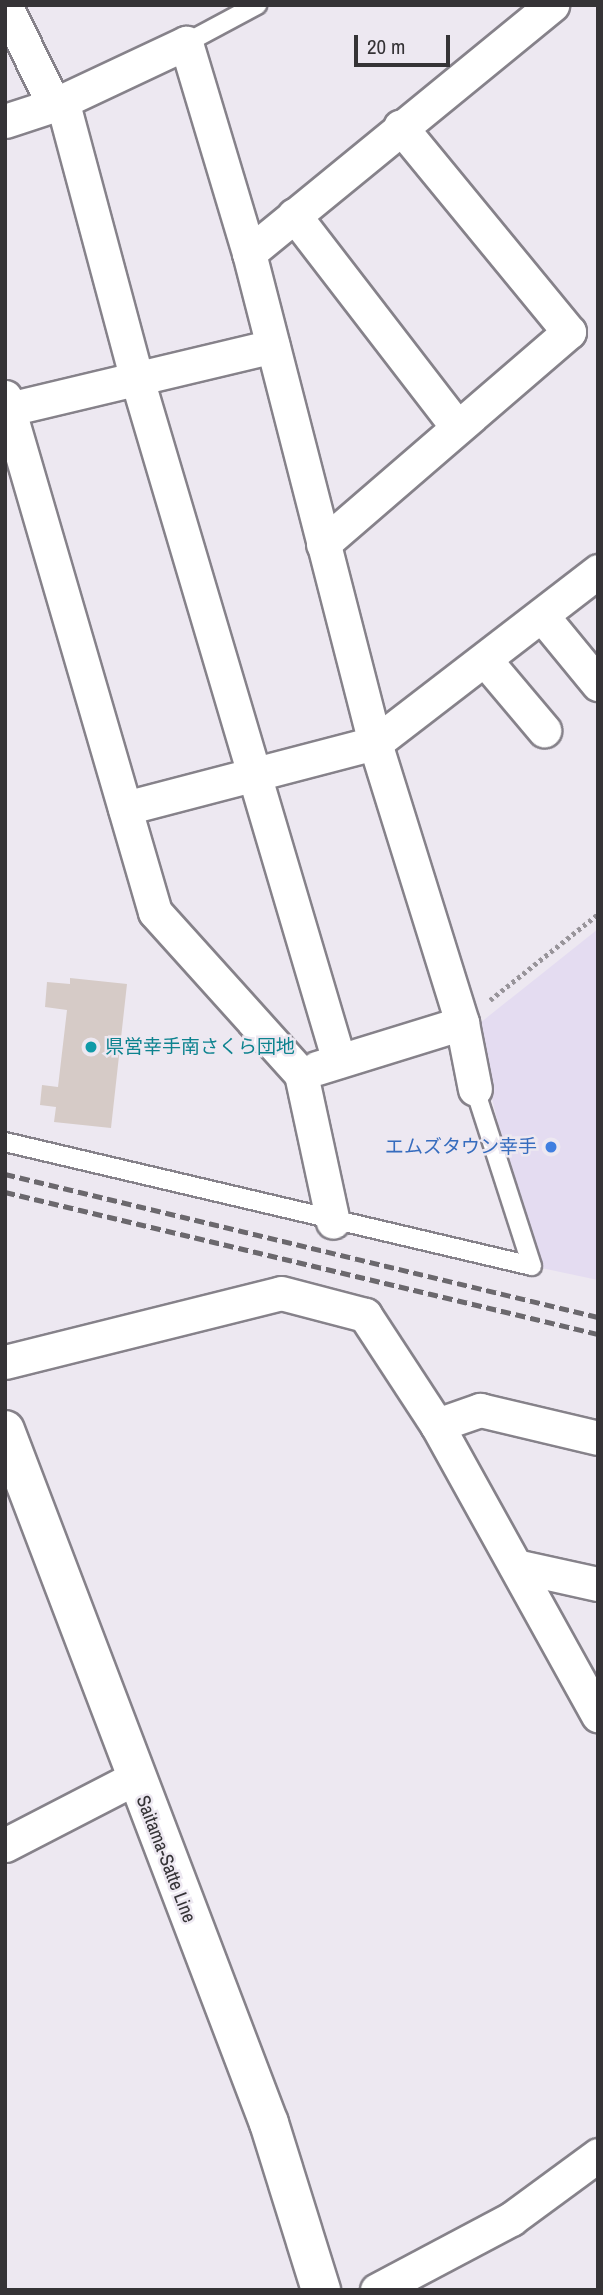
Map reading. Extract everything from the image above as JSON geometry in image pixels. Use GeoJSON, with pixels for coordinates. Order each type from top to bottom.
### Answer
{"type":"FeatureCollection","features":[{"type":"Feature","properties":{"kind":"main road","name":"Saitama-Satte Line"},"geometry":{"type":"LineString","coordinates":[[5,1430],[135,1778],[269,2123],[321,2290]]}},
{"type":"Feature","properties":{"kind":"street"},"geometry":{"type":"LineString","coordinates":[[5,5],[58,102],[253,775],[339,1061]]}},
{"type":"Feature","properties":{"kind":"street"},"geometry":{"type":"LineString","coordinates":[[249,253],[400,126],[552,5]]}},
{"type":"Feature","properties":{"kind":"street"},"geometry":{"type":"LineString","coordinates":[[5,121],[58,102],[186,43],[249,253],[375,743],[462,1023],[475,1089]]}},
{"type":"Feature","properties":{"kind":"street"},"geometry":{"type":"LineString","coordinates":[[323,544],[456,425],[569,332],[400,126]]}},
{"type":"Feature","properties":{"kind":"street"},"geometry":{"type":"LineString","coordinates":[[294,215],[456,425]]}},
{"type":"Feature","properties":{"kind":"street"},"geometry":{"type":"LineString","coordinates":[[272,346],[137,379],[7,403],[155,912],[301,1074],[333,1222]]}},
{"type":"Feature","properties":{"kind":"street"},"geometry":{"type":"LineString","coordinates":[[125,808],[375,743],[543,617],[598,571]]}},
{"type":"Feature","properties":{"kind":"street"},"geometry":{"type":"LineString","coordinates":[[543,617],[598,684]]}},
{"type":"Feature","properties":{"kind":"street"},"geometry":{"type":"LineString","coordinates":[[485,660],[544,730]]}},
{"type":"Feature","properties":{"kind":"street"},"geometry":{"type":"LineString","coordinates":[[301,1074],[462,1023]]}},
{"type":"Feature","properties":{"kind":"street"},"geometry":{"type":"LineString","coordinates":[[5,1362],[281,1293],[365,1315],[437,1425],[596,1709]]}},
{"type":"Feature","properties":{"kind":"street"},"geometry":{"type":"LineString","coordinates":[[437,1425],[480,1410],[598,1438]]}},
{"type":"Feature","properties":{"kind":"street"},"geometry":{"type":"LineString","coordinates":[[516,1566],[598,1584]]}},
{"type":"Feature","properties":{"kind":"street"},"geometry":{"type":"LineString","coordinates":[[5,1845],[135,1778]]}},
{"type":"Feature","properties":{"kind":"street"},"geometry":{"type":"LineString","coordinates":[[377,2290],[511,2219],[598,2155]]}},
{"type":"Feature","properties":{"kind":"lane"},"geometry":{"type":"LineString","coordinates":[[186,43],[257,5]]}},
{"type":"Feature","properties":{"kind":"lane"},"geometry":{"type":"LineString","coordinates":[[5,1142],[333,1222],[532,1266],[475,1089]]}},
{"type":"Feature","properties":{"kind":"path"},"geometry":{"type":"LineString","coordinates":[[462,1023],[598,914]]}},
{"type":"Feature","properties":{"kind":"shaded area","name":"エムズタウン幸手"},"geometry":{"type":"Polygon","coordinates":[[[598,929],[598,1280],[532,1266],[475,1027],[598,929]]]}},
{"type":"Feature","properties":{"kind":"building","name":"県営幸手南さくら団地"},"geometry":{"type":"Polygon","coordinates":[[[70,978],[127,984],[111,1128],[54,1122],[56,1107],[40,1105],[42,1085],[58,1087],[67,1010],[45,1007],[47,982],[70,984],[70,978]]]}},
{"type":"Feature","properties":{"kind":"railway"},"geometry":{"type":"LineString","coordinates":[[5,1174],[598,1317]]}},
{"type":"Feature","properties":{"kind":"railway"},"geometry":{"type":"LineString","coordinates":[[5,1192],[598,1334]]}},
{"type":"Feature","properties":{"kind":"place","name":"県営幸手南さくら団地"},"geometry":{"type":"Point","coordinates":[91,1047]}},
{"type":"Feature","properties":{"kind":"place","name":"エムズタウン幸手"},"geometry":{"type":"Point","coordinates":[551,1147]}}]}
